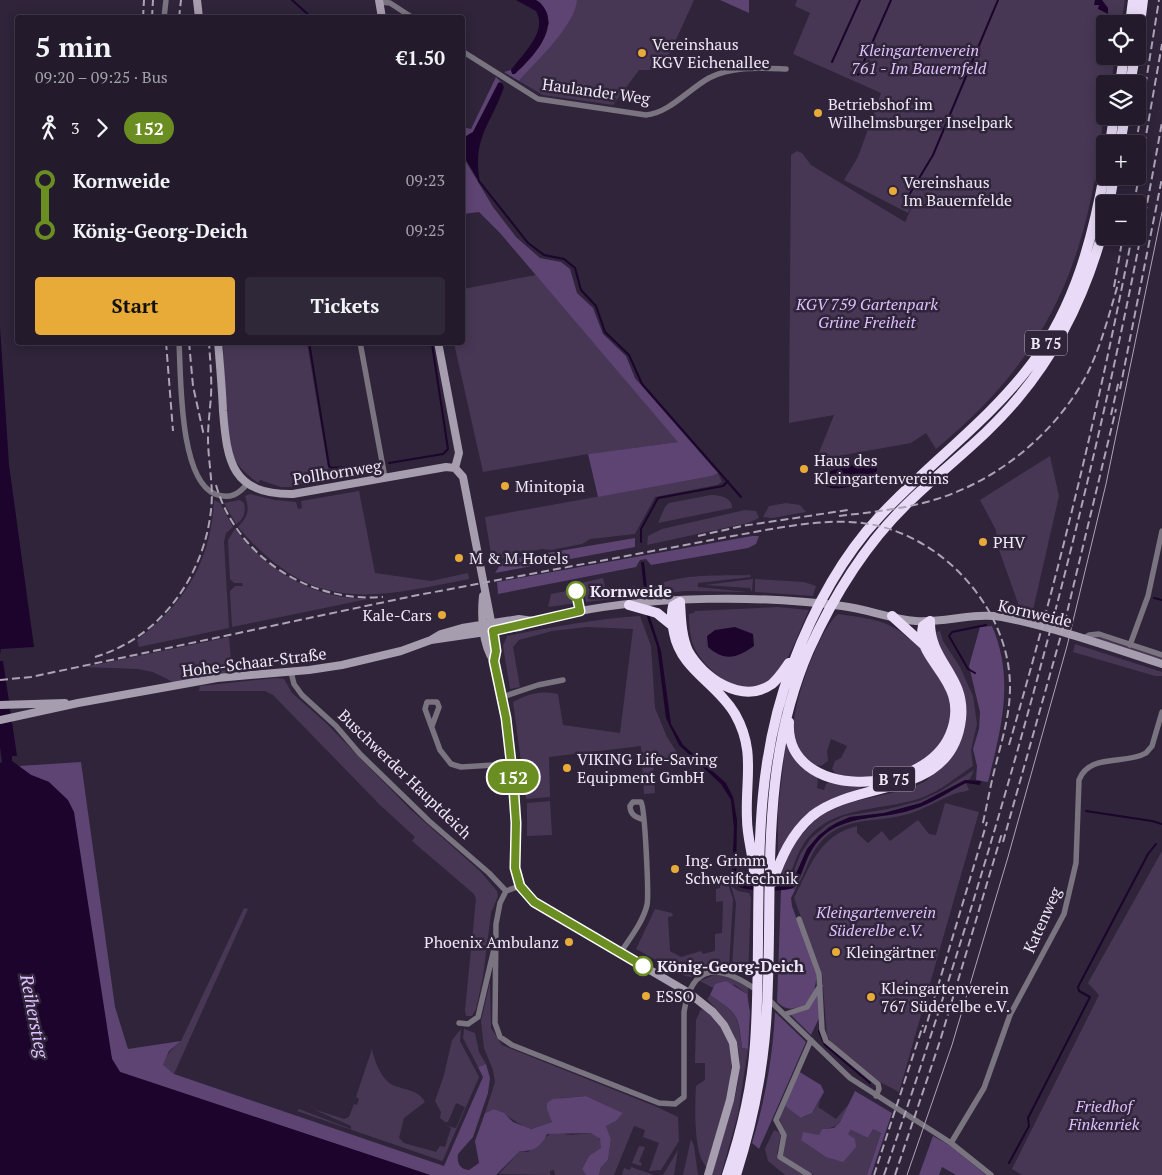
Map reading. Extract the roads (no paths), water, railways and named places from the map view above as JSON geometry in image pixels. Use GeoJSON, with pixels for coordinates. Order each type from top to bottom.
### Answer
{"type":"FeatureCollection","features":[{"type":"Feature","properties":{"kind":"highway"},"geometry":{"type":"LineString","coordinates":[[1131,15],[1133,0]]}},
{"type":"Feature","properties":{"kind":"highway"},"geometry":{"type":"LineString","coordinates":[[1141,15],[1143,0]]}},
{"type":"Feature","properties":{"kind":"highway","name":"B 75"},"geometry":{"type":"LineString","coordinates":[[736,1175],[747,1142],[759,1087],[767,988],[761,815],[765,770],[780,699],[811,620],[834,578],[860,539],[879,517],[920,477],[993,410],[1035,360],[1052,333],[1065,308],[1089,245],[1102,185]]}},
{"type":"Feature","properties":{"kind":"highway","name":"B 75"},"geometry":{"type":"LineString","coordinates":[[763,886],[779,747],[790,703],[808,652],[828,610],[871,544],[909,502],[1001,418],[1036,376],[1078,306],[1099,245]]}},
{"type":"Feature","properties":{"kind":"highway"},"geometry":{"type":"LineString","coordinates":[[680,602],[682,630],[689,651],[706,672],[729,688],[751,691],[771,684],[799,648]]}},
{"type":"Feature","properties":{"kind":"highway"},"geometry":{"type":"LineString","coordinates":[[680,602],[672,608],[677,646],[684,659],[724,698],[734,712],[745,736],[750,768],[746,818],[763,886],[759,905],[755,1047],[748,1096],[727,1175]]}},
{"type":"Feature","properties":{"kind":"highway"},"geometry":{"type":"LineString","coordinates":[[629,605],[646,607],[660,615],[673,626]]}},
{"type":"Feature","properties":{"kind":"highway","name":"B 75"},"geometry":{"type":"LineString","coordinates":[[790,703],[789,727],[792,745],[804,761],[816,770],[841,779],[860,782],[881,781],[906,775],[936,756],[949,737],[954,720],[952,691],[923,644],[892,616]]}},
{"type":"Feature","properties":{"kind":"highway"},"geometry":{"type":"LineString","coordinates":[[923,644],[923,626],[930,621]]}},
{"type":"Feature","properties":{"kind":"highway","name":"B 75"},"geometry":{"type":"LineString","coordinates":[[763,886],[793,836],[819,811],[848,797],[912,780],[938,764],[951,748],[960,724],[961,703],[952,674],[933,646],[930,621]]}},
{"type":"Feature","properties":{"kind":"main road"},"geometry":{"type":"LineString","coordinates":[[197,0],[199,15]]}},
{"type":"Feature","properties":{"kind":"main road"},"geometry":{"type":"LineString","coordinates":[[379,1],[381,15]]}},
{"type":"Feature","properties":{"kind":"main road"},"geometry":{"type":"LineString","coordinates":[[218,345],[227,453],[235,471],[248,483]]}},
{"type":"Feature","properties":{"kind":"main road"},"geometry":{"type":"LineString","coordinates":[[439,345],[459,453],[453,468],[464,481],[487,623],[496,651],[494,661],[502,697],[516,811],[515,868],[520,886],[534,902],[689,993],[720,1019],[733,1043],[736,1056],[733,1089],[708,1174]]}},
{"type":"Feature","properties":{"kind":"main road","name":"Pollhornweg"},"geometry":{"type":"LineString","coordinates":[[248,483],[271,492],[293,494],[453,468]]}},
{"type":"Feature","properties":{"kind":"main road","name":"Kornweide"},"geometry":{"type":"LineString","coordinates":[[646,607],[680,602],[733,600],[842,606],[909,620],[930,621],[994,616],[1084,638],[1162,664]]}},
{"type":"Feature","properties":{"kind":"main road"},"geometry":{"type":"LineString","coordinates":[[489,632],[520,627],[534,621],[594,609],[629,605]]}},
{"type":"Feature","properties":{"kind":"main road"},"geometry":{"type":"LineString","coordinates":[[487,623],[519,619],[534,621]]}},
{"type":"Feature","properties":{"kind":"main road","name":"Hohe-Schaar-Straße"},"geometry":{"type":"LineString","coordinates":[[431,640],[441,634],[487,623]]}},
{"type":"Feature","properties":{"kind":"main road","name":"Hohe-Schaar-Straße"},"geometry":{"type":"LineString","coordinates":[[0,720],[78,702],[218,678],[291,672],[357,662],[431,640],[489,632]]}},
{"type":"Feature","properties":{"kind":"main road","name":"Hohe-Schaar-Straße"},"geometry":{"type":"LineString","coordinates":[[0,705],[78,702]]}},
{"type":"Feature","properties":{"kind":"street"},"geometry":{"type":"LineString","coordinates":[[164,15],[166,0]]}},
{"type":"Feature","properties":{"kind":"street"},"geometry":{"type":"LineString","coordinates":[[379,1],[390,3],[408,15]]}},
{"type":"Feature","properties":{"kind":"street","name":"Haulander Weg"},"geometry":{"type":"LineString","coordinates":[[465,53],[538,99],[646,115],[655,114],[701,83],[727,70],[786,69]]}},
{"type":"Feature","properties":{"kind":"street"},"geometry":{"type":"LineString","coordinates":[[179,345],[184,414],[192,463],[196,475],[210,492],[224,496],[236,494],[248,483]]}},
{"type":"Feature","properties":{"kind":"street"},"geometry":{"type":"LineString","coordinates":[[361,345],[385,478]]}},
{"type":"Feature","properties":{"kind":"street"},"geometry":{"type":"LineString","coordinates":[[1130,645],[1148,596],[1162,531]]}},
{"type":"Feature","properties":{"kind":"street","name":"Kornweide"},"geometry":{"type":"LineString","coordinates":[[1084,638],[1089,635],[1099,634],[1162,655]]}},
{"type":"Feature","properties":{"kind":"street","name":"Buschwerder Hauptdeich"},"geometry":{"type":"LineString","coordinates":[[291,672],[294,684],[302,695],[336,726],[360,754],[429,821],[489,873],[506,891]]}},
{"type":"Feature","properties":{"kind":"street"},"geometry":{"type":"LineString","coordinates":[[502,697],[538,685],[562,680]]}},
{"type":"Feature","properties":{"kind":"street","name":"Katenweg"},"geometry":{"type":"LineString","coordinates":[[951,1143],[984,1088],[1010,1015],[1064,914],[1076,863],[1079,780],[1082,772],[1094,764],[1146,753],[1152,746],[1162,712]]}},
{"type":"Feature","properties":{"kind":"street"},"geometry":{"type":"LineString","coordinates":[[432,726],[440,750],[451,764],[461,767],[511,764]]}},
{"type":"Feature","properties":{"kind":"street"},"geometry":{"type":"LineString","coordinates":[[621,952],[642,918],[647,906],[644,820]]}},
{"type":"Feature","properties":{"kind":"street"},"geometry":{"type":"LineString","coordinates":[[520,886],[506,891],[497,914],[495,1023],[498,1032],[504,1040],[659,1103],[671,1104],[679,1102],[684,1092],[683,1029],[689,993],[701,976],[713,971],[725,972],[751,986],[786,1014],[850,1078],[951,1143],[991,1175]]}},
{"type":"Feature","properties":{"kind":"street"},"geometry":{"type":"LineString","coordinates":[[799,919],[818,970],[822,1027],[826,1041],[878,1084],[879,1089],[876,1096]]}},
{"type":"Feature","properties":{"kind":"street"},"geometry":{"type":"LineString","coordinates":[[458,1023],[471,1023],[478,1017],[495,947]]}},
{"type":"Feature","properties":{"kind":"street"},"geometry":{"type":"LineString","coordinates":[[786,1014],[807,1007],[820,985]]}},
{"type":"Feature","properties":{"kind":"street"},"geometry":{"type":"LineString","coordinates":[[810,1175],[780,1157],[784,1133],[776,1120],[811,1040]]}},
{"type":"Feature","properties":{"kind":"water"},"geometry":{"type":"Polygon","coordinates":[[[516,0],[535,0],[539,2],[546,11],[548,20],[545,37],[540,46],[515,74],[512,74],[511,70],[532,42],[539,27],[536,11],[516,0]]]}},
{"type":"Feature","properties":{"kind":"water"},"geometry":{"type":"Polygon","coordinates":[[[1095,0],[1102,0],[1108,8],[1108,14],[1098,9],[1099,5],[1094,5],[1095,0]]]}},
{"type":"Feature","properties":{"kind":"water"},"geometry":{"type":"Polygon","coordinates":[[[499,82],[502,83],[504,87],[499,101],[480,143],[478,167],[480,183],[465,158],[465,137],[473,132],[499,82]]]}},
{"type":"Feature","properties":{"kind":"water"},"geometry":{"type":"Polygon","coordinates":[[[0,327],[9,465],[34,647],[1,649],[0,655],[0,327]]]}},
{"type":"Feature","properties":{"kind":"water"},"geometry":{"type":"Polygon","coordinates":[[[853,465],[877,467],[877,474],[867,481],[845,488],[826,486],[823,478],[826,472],[853,465]]]}},
{"type":"Feature","properties":{"kind":"water"},"geometry":{"type":"Polygon","coordinates":[[[641,562],[644,562],[650,617],[661,651],[671,724],[683,745],[726,783],[733,797],[737,820],[736,875],[740,884],[749,886],[788,886],[792,883],[807,849],[819,835],[836,823],[850,817],[884,813],[921,803],[965,780],[981,781],[980,785],[966,783],[919,807],[900,813],[852,821],[831,830],[815,844],[793,888],[765,891],[737,886],[732,874],[734,828],[731,800],[721,784],[679,745],[666,718],[657,646],[647,617],[641,562]]]}},
{"type":"Feature","properties":{"kind":"water"},"geometry":{"type":"Polygon","coordinates":[[[735,627],[753,634],[754,646],[731,657],[720,655],[708,647],[707,636],[715,630],[735,627]]]}},
{"type":"Feature","properties":{"kind":"water","name":"Reiherstieg"},"geometry":{"type":"Polygon","coordinates":[[[0,661],[3,661],[17,756],[12,756],[12,761],[31,775],[49,782],[68,800],[74,812],[112,1059],[120,1072],[430,1175],[0,1175],[0,763],[2,762],[0,747],[0,661]]]}},
{"type":"Feature","properties":{"kind":"waterway"},"geometry":{"type":"LineString","coordinates":[[292,0],[309,15]]}},
{"type":"Feature","properties":{"kind":"waterway"},"geometry":{"type":"LineString","coordinates":[[832,62],[860,0]]}},
{"type":"Feature","properties":{"kind":"waterway"},"geometry":{"type":"LineString","coordinates":[[858,75],[891,0]]}},
{"type":"Feature","properties":{"kind":"waterway"},"geometry":{"type":"LineString","coordinates":[[903,205],[933,155],[998,0]]}},
{"type":"Feature","properties":{"kind":"waterway"},"geometry":{"type":"LineString","coordinates":[[479,181],[528,243],[544,255],[564,259],[575,268],[581,290],[596,306],[605,332],[629,355],[642,384],[741,497]]}},
{"type":"Feature","properties":{"kind":"waterway"},"geometry":{"type":"LineString","coordinates":[[309,345],[329,466],[332,468],[372,465]]}},
{"type":"Feature","properties":{"kind":"waterway"},"geometry":{"type":"LineString","coordinates":[[389,463],[443,454],[448,449],[432,345]]}},
{"type":"Feature","properties":{"kind":"waterway"},"geometry":{"type":"LineString","coordinates":[[641,542],[641,529],[658,498],[723,486],[728,481]]}},
{"type":"Feature","properties":{"kind":"waterway"},"geometry":{"type":"LineString","coordinates":[[1154,598],[1162,600]]}},
{"type":"Feature","properties":{"kind":"waterway"},"geometry":{"type":"LineString","coordinates":[[975,673],[968,669],[949,636],[952,632],[986,625]]}},
{"type":"Feature","properties":{"kind":"waterway"},"geometry":{"type":"LineString","coordinates":[[1086,811],[1162,824]]}},
{"type":"Feature","properties":{"kind":"waterway"},"geometry":{"type":"LineString","coordinates":[[1009,1163],[1029,1126],[1028,1118],[1090,997],[1079,991],[1078,987],[1148,854],[1156,844]]}},
{"type":"Feature","properties":{"kind":"waterway"},"geometry":{"type":"LineString","coordinates":[[819,1031],[825,1045],[870,1083]]}},
{"type":"Feature","properties":{"kind":"tram line"},"geometry":{"type":"LineString","coordinates":[[907,1175],[952,1045],[1008,857],[1067,646],[1106,484],[1162,212]]}},
{"type":"Feature","properties":{"kind":"railway"},"geometry":{"type":"LineString","coordinates":[[143,15],[144,0]]}},
{"type":"Feature","properties":{"kind":"railway"},"geometry":{"type":"LineString","coordinates":[[152,15],[153,0]]}},
{"type":"Feature","properties":{"kind":"railway"},"geometry":{"type":"LineString","coordinates":[[179,15],[181,0]]}},
{"type":"Feature","properties":{"kind":"railway"},"geometry":{"type":"LineString","coordinates":[[1137,135],[1159,0]]}},
{"type":"Feature","properties":{"kind":"railway"},"geometry":{"type":"LineString","coordinates":[[1136,195],[1162,44]]}},
{"type":"Feature","properties":{"kind":"railway"},"geometry":{"type":"LineString","coordinates":[[884,1175],[928,1046],[969,916],[1044,654],[1078,522],[1109,389],[1137,256],[1162,122]]}},
{"type":"Feature","properties":{"kind":"railway"},"geometry":{"type":"LineString","coordinates":[[1120,389],[1162,178]]}},
{"type":"Feature","properties":{"kind":"railway"},"geometry":{"type":"LineString","coordinates":[[1114,287],[1121,245]]}},
{"type":"Feature","properties":{"kind":"railway"},"geometry":{"type":"LineString","coordinates":[[1009,745],[1061,555],[1092,428],[1130,245]]}},
{"type":"Feature","properties":{"kind":"railway"},"geometry":{"type":"LineString","coordinates":[[839,516],[901,508],[960,491],[982,480],[1022,452],[1041,436],[1057,418],[1085,378],[1100,343],[1119,281]]}},
{"type":"Feature","properties":{"kind":"railway"},"geometry":{"type":"LineString","coordinates":[[166,345],[173,431]]}},
{"type":"Feature","properties":{"kind":"railway"},"geometry":{"type":"LineString","coordinates":[[189,345],[193,386],[204,436]]}},
{"type":"Feature","properties":{"kind":"railway"},"geometry":{"type":"LineString","coordinates":[[95,657],[118,648],[140,635],[158,620],[175,601],[188,581],[199,558],[207,534],[212,501],[208,438],[211,389],[209,345]]}},
{"type":"Feature","properties":{"kind":"railway"},"geometry":{"type":"LineString","coordinates":[[1111,415],[1119,380]]}},
{"type":"Feature","properties":{"kind":"railway"},"geometry":{"type":"LineString","coordinates":[[1003,842],[1065,621],[1116,409]]}},
{"type":"Feature","properties":{"kind":"railway"},"geometry":{"type":"LineString","coordinates":[[216,485],[226,510],[240,533],[258,553],[279,570],[303,583],[328,592],[355,597],[383,597]]}},
{"type":"Feature","properties":{"kind":"railway"},"geometry":{"type":"LineString","coordinates":[[698,536],[742,526],[848,510]]}},
{"type":"Feature","properties":{"kind":"railway"},"geometry":{"type":"LineString","coordinates":[[0,680],[31,677],[413,596],[765,530],[825,522],[862,523],[891,529],[918,541],[943,558],[965,579],[984,603],[998,629],[1007,658],[1010,698],[982,827]]}},
{"type":"Feature","properties":{"kind":"railway"},"geometry":{"type":"LineString","coordinates":[[924,1033],[987,822]]}},
{"type":"Feature","properties":{"kind":"railway"},"geometry":{"type":"LineString","coordinates":[[895,1175],[940,1041],[1002,833]]}},
{"type":"Feature","properties":{"kind":"railway"},"geometry":{"type":"LineString","coordinates":[[874,1175],[923,1025]]}},
{"type":"Feature","properties":{"kind":"place","name":"Vereinshaus KGV Eichenallee"},"geometry":{"type":"Point","coordinates":[642,53]}},
{"type":"Feature","properties":{"kind":"place","name":"Betriebshof im Wilhelmsburger Inselpark"},"geometry":{"type":"Point","coordinates":[818,113]}},
{"type":"Feature","properties":{"kind":"place","name":"Vereinshaus Im Bauernfelde"},"geometry":{"type":"Point","coordinates":[893,191]}},
{"type":"Feature","properties":{"kind":"place","name":"Haus des Kleingartenvereins"},"geometry":{"type":"Point","coordinates":[804,469]}},
{"type":"Feature","properties":{"kind":"place","name":"Minitopia"},"geometry":{"type":"Point","coordinates":[505,486]}},
{"type":"Feature","properties":{"kind":"place","name":"PHV"},"geometry":{"type":"Point","coordinates":[983,542]}},
{"type":"Feature","properties":{"kind":"place","name":"M & M Hotels"},"geometry":{"type":"Point","coordinates":[459,558]}},
{"type":"Feature","properties":{"kind":"place","name":"Kornweide"},"geometry":{"type":"Point","coordinates":[576,591]}},
{"type":"Feature","properties":{"kind":"place","name":"Kale-Cars"},"geometry":{"type":"Point","coordinates":[442,615]}},
{"type":"Feature","properties":{"kind":"place","name":"VIKING Life-Saving Equipment GmbH"},"geometry":{"type":"Point","coordinates":[567,768]}},
{"type":"Feature","properties":{"kind":"place","name":"Ing. Grimm Schweißtechnik"},"geometry":{"type":"Point","coordinates":[675,869]}},
{"type":"Feature","properties":{"kind":"place","name":"Phoenix Ambulanz"},"geometry":{"type":"Point","coordinates":[569,942]}},
{"type":"Feature","properties":{"kind":"place","name":"Kleingärtner"},"geometry":{"type":"Point","coordinates":[836,952]}},
{"type":"Feature","properties":{"kind":"place","name":"König-Georg-Deich"},"geometry":{"type":"Point","coordinates":[643,966]}},
{"type":"Feature","properties":{"kind":"place","name":"ESSO"},"geometry":{"type":"Point","coordinates":[646,996]}},
{"type":"Feature","properties":{"kind":"place","name":"Kleingartenverein 767 Süderelbe e.V."},"geometry":{"type":"Point","coordinates":[871,997]}},
{"type":"Feature","properties":{"kind":"park label","name":"Kleingartenverein 761 - Im Bauernfeld"},"geometry":{"type":"Point","coordinates":[919,59]}},
{"type":"Feature","properties":{"kind":"park label","name":"KGV 759 Gartenpark Grüne Freiheit"},"geometry":{"type":"Point","coordinates":[867,313]}},
{"type":"Feature","properties":{"kind":"park label","name":"Kleingartenverein Süderelbe e.V."},"geometry":{"type":"Point","coordinates":[876,921]}},
{"type":"Feature","properties":{"kind":"park label","name":"Friedhof Finkenriek"},"geometry":{"type":"Point","coordinates":[1104,1115]}}]}
